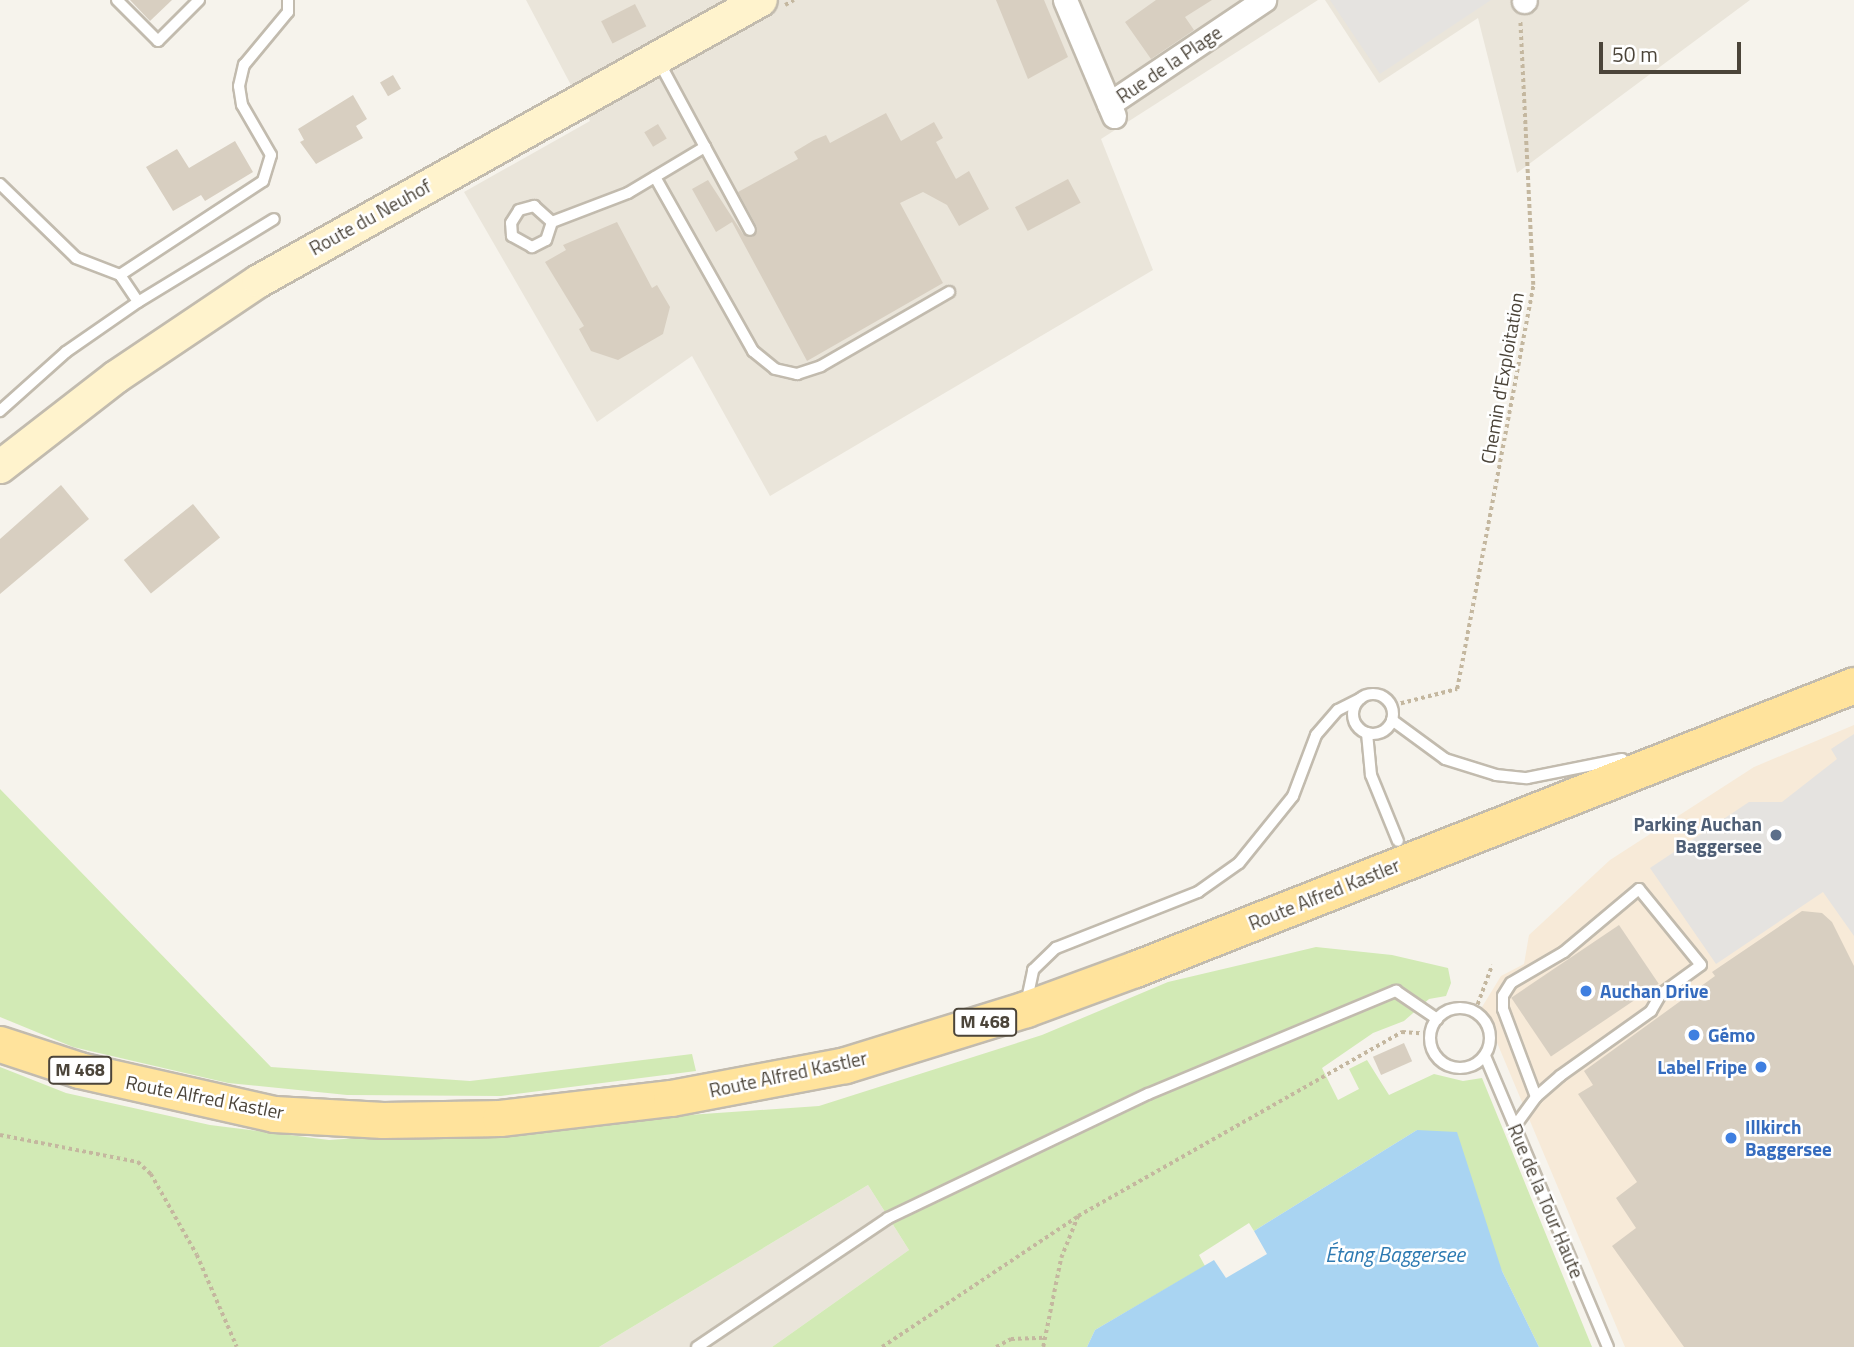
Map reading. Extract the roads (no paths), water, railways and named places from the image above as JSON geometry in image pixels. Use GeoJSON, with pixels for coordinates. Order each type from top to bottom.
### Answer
{"type":"FeatureCollection","features":[{"type":"Feature","properties":{"kind":"main road","name":"Route Alfred Kastler"},"geometry":{"type":"LineString","coordinates":[[0,1044],[161,1090],[274,1114],[383,1120],[500,1118],[671,1098],[845,1065],[1026,1009],[1854,685]]}},
{"type":"Feature","properties":{"kind":"main road"},"geometry":{"type":"LineString","coordinates":[[0,1062],[67,1080],[161,1090]]}},
{"type":"Feature","properties":{"kind":"street","name":"Route du Neuhof"},"geometry":{"type":"LineString","coordinates":[[0,467],[116,377],[259,281],[761,0]]}},
{"type":"Feature","properties":{"kind":"street","name":"Rue de la Plage"},"geometry":{"type":"LineString","coordinates":[[1065,0],[1112,111],[1264,0]]}},
{"type":"Feature","properties":{"kind":"lane"},"geometry":{"type":"LineString","coordinates":[[117,0],[158,41],[200,0]]}},
{"type":"Feature","properties":{"kind":"lane"},"geometry":{"type":"LineString","coordinates":[[120,275],[263,181],[271,155],[242,105],[239,86],[244,65],[288,12],[288,0]]}},
{"type":"Feature","properties":{"kind":"lane"},"geometry":{"type":"LineString","coordinates":[[656,58],[750,230]]}},
{"type":"Feature","properties":{"kind":"lane"},"geometry":{"type":"LineString","coordinates":[[552,222],[628,193],[705,147]]}},
{"type":"Feature","properties":{"kind":"lane"},"geometry":{"type":"LineString","coordinates":[[655,177],[752,351],[775,369],[797,374],[821,366],[949,292]]}},
{"type":"Feature","properties":{"kind":"lane"},"geometry":{"type":"LineString","coordinates":[[0,184],[76,258],[120,275],[138,302]]}},
{"type":"Feature","properties":{"kind":"lane"},"geometry":{"type":"LineString","coordinates":[[0,411],[66,352],[138,302],[274,219]]}},
{"type":"Feature","properties":{"kind":"lane"},"geometry":{"type":"LineString","coordinates":[[1026,1009],[1033,970],[1056,948],[1198,892],[1239,863],[1293,796],[1316,734],[1338,710],[1360,699],[1377,695],[1390,705],[1392,720],[1385,730],[1367,733]]}},
{"type":"Feature","properties":{"kind":"lane"},"geometry":{"type":"LineString","coordinates":[[1360,699],[1353,715],[1367,733],[1371,775],[1398,841]]}},
{"type":"Feature","properties":{"kind":"lane"},"geometry":{"type":"LineString","coordinates":[[1646,752],[1767,719]]}},
{"type":"Feature","properties":{"kind":"lane"},"geometry":{"type":"LineString","coordinates":[[1392,720],[1445,759],[1496,775],[1527,778],[1633,756]]}},
{"type":"Feature","properties":{"kind":"lane"},"geometry":{"type":"LineString","coordinates":[[1515,1126],[1536,1097],[1651,1011],[1661,994],[1701,965],[1639,889],[1564,952],[1511,984],[1503,996],[1503,1009],[1536,1097]]}},
{"type":"Feature","properties":{"kind":"lane"},"geometry":{"type":"LineString","coordinates":[[697,1347],[888,1218],[1148,1094],[1396,990],[1437,1019],[1431,1034],[1434,1053],[1449,1066],[1469,1067],[1485,1056]]}},
{"type":"Feature","properties":{"kind":"lane","name":"Rue de la Tour Haute"},"geometry":{"type":"LineString","coordinates":[[1437,1019],[1455,1009],[1475,1012],[1488,1026],[1485,1056],[1608,1347]]}},
{"type":"Feature","properties":{"kind":"water","name":"Étang Baggersee"},"geometry":{"type":"Polygon","coordinates":[[[1417,1130],[1457,1132],[1502,1271],[1539,1347],[1087,1347],[1095,1330],[1214,1260],[1226,1278],[1267,1254],[1254,1231],[1417,1130]]]}},
{"type":"Feature","properties":{"kind":"place","name":"Parking Auchan Baggersee"},"geometry":{"type":"Point","coordinates":[1776,835]}},
{"type":"Feature","properties":{"kind":"place","name":"Auchan Drive"},"geometry":{"type":"Point","coordinates":[1586,991]}},
{"type":"Feature","properties":{"kind":"place","name":"Gémo"},"geometry":{"type":"Point","coordinates":[1694,1035]}},
{"type":"Feature","properties":{"kind":"place","name":"Label Fripe"},"geometry":{"type":"Point","coordinates":[1761,1067]}},
{"type":"Feature","properties":{"kind":"place","name":"Illkirch Baggersee"},"geometry":{"type":"Point","coordinates":[1731,1138]}}]}
